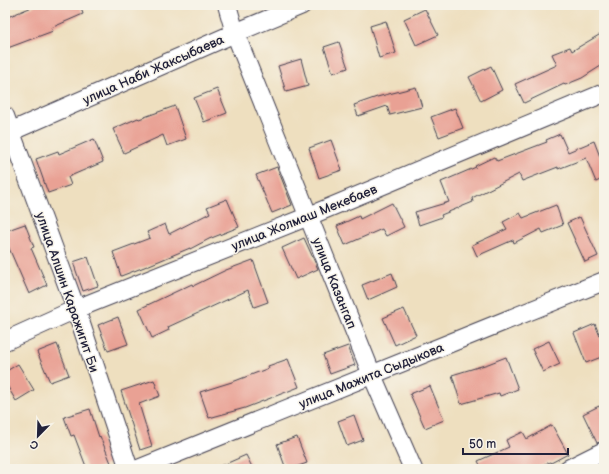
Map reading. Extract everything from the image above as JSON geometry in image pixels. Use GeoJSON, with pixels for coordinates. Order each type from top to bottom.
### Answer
{"type":"FeatureCollection","features":[{"type":"Feature","properties":{"kind":"street","name":"улица Казангап"},"geometry":{"type":"LineString","coordinates":[[227,5],[235,32],[372,375],[413,469]]}},
{"type":"Feature","properties":{"kind":"street","name":"улица Наби Жаксыбаева"},"geometry":{"type":"LineString","coordinates":[[7,127],[302,5]]}},
{"type":"Feature","properties":{"kind":"street","name":"улица Жолмаш Мекебаев"},"geometry":{"type":"LineString","coordinates":[[5,341],[76,308],[309,216],[604,93]]}},
{"type":"Feature","properties":{"kind":"street","name":"улица Алшин Каражигит Би"},"geometry":{"type":"LineString","coordinates":[[7,127],[76,308],[129,469]]}},
{"type":"Feature","properties":{"kind":"street","name":"улица Мажита Сыдыкова"},"geometry":{"type":"LineString","coordinates":[[138,469],[604,281]]}},
{"type":"Feature","properties":{"kind":"street"},"geometry":{"type":"LineString","coordinates":[[568,469],[604,451]]}},
{"type":"Feature","properties":{"kind":"building"},"geometry":{"type":"Polygon","coordinates":[[[37,5],[80,5],[83,14],[51,28],[53,31],[5,49],[5,18],[37,5]]]}},
{"type":"Feature","properties":{"kind":"building"},"geometry":{"type":"Polygon","coordinates":[[[425,9],[438,35],[416,45],[404,19],[425,9]]]}},
{"type":"Feature","properties":{"kind":"building"},"geometry":{"type":"Polygon","coordinates":[[[386,21],[396,53],[379,58],[370,26],[386,21]]]}},
{"type":"Feature","properties":{"kind":"building"},"geometry":{"type":"Polygon","coordinates":[[[604,32],[604,64],[582,78],[565,85],[564,84],[524,103],[515,84],[557,65],[552,54],[570,47],[572,51],[604,32]]]}},
{"type":"Feature","properties":{"kind":"building"},"geometry":{"type":"Polygon","coordinates":[[[339,42],[348,68],[333,73],[324,47],[339,42]]]}},
{"type":"Feature","properties":{"kind":"building"},"geometry":{"type":"Polygon","coordinates":[[[301,59],[308,86],[286,92],[278,66],[301,59]]]}},
{"type":"Feature","properties":{"kind":"building"},"geometry":{"type":"Polygon","coordinates":[[[491,66],[502,90],[481,101],[469,77],[491,66]]]}},
{"type":"Feature","properties":{"kind":"building"},"geometry":{"type":"Polygon","coordinates":[[[416,87],[422,107],[390,115],[387,106],[358,116],[354,105],[377,97],[416,87]]]}},
{"type":"Feature","properties":{"kind":"building"},"geometry":{"type":"Polygon","coordinates":[[[217,89],[227,113],[204,122],[194,98],[217,89]]]}},
{"type":"Feature","properties":{"kind":"building"},"geometry":{"type":"Polygon","coordinates":[[[175,106],[186,139],[167,146],[163,135],[124,153],[113,129],[138,118],[139,119],[175,106]]]}},
{"type":"Feature","properties":{"kind":"building"},"geometry":{"type":"Polygon","coordinates":[[[455,108],[463,128],[439,137],[431,117],[455,108]]]}},
{"type":"Feature","properties":{"kind":"building"},"geometry":{"type":"Polygon","coordinates":[[[560,134],[568,152],[594,141],[604,167],[604,178],[596,182],[586,158],[522,181],[519,174],[472,198],[473,202],[441,215],[442,217],[419,225],[415,212],[449,202],[441,182],[476,167],[475,166],[494,157],[497,161],[547,142],[546,140],[560,134]]]}},
{"type":"Feature","properties":{"kind":"building"},"geometry":{"type":"Polygon","coordinates":[[[94,139],[103,162],[68,177],[71,185],[48,193],[36,159],[58,151],[59,154],[94,139]]]}},
{"type":"Feature","properties":{"kind":"building"},"geometry":{"type":"Polygon","coordinates":[[[331,140],[342,170],[319,178],[309,148],[331,140]]]}},
{"type":"Feature","properties":{"kind":"building"},"geometry":{"type":"Polygon","coordinates":[[[277,167],[292,205],[272,213],[256,175],[277,167]]]}},
{"type":"Feature","properties":{"kind":"building"},"geometry":{"type":"Polygon","coordinates":[[[227,199],[239,227],[209,239],[190,249],[121,276],[113,252],[150,238],[147,232],[165,224],[169,234],[210,213],[207,207],[227,199]]]}},
{"type":"Feature","properties":{"kind":"building"},"geometry":{"type":"Polygon","coordinates":[[[392,203],[404,227],[386,236],[382,229],[345,245],[337,226],[359,216],[360,219],[392,203]]]}},
{"type":"Feature","properties":{"kind":"building"},"geometry":{"type":"Polygon","coordinates":[[[556,205],[563,225],[543,233],[541,229],[514,243],[513,240],[477,256],[472,245],[507,229],[503,222],[520,213],[523,218],[556,205]]]}},
{"type":"Feature","properties":{"kind":"building"},"geometry":{"type":"Polygon","coordinates":[[[580,217],[598,256],[585,262],[567,223],[580,217]]]}},
{"type":"Feature","properties":{"kind":"building"},"geometry":{"type":"Polygon","coordinates":[[[25,224],[34,247],[31,248],[47,285],[29,294],[5,239],[5,231],[25,224]]]}},
{"type":"Feature","properties":{"kind":"building"},"geometry":{"type":"Polygon","coordinates":[[[304,238],[318,269],[296,279],[282,248],[304,238]]]}},
{"type":"Feature","properties":{"kind":"building"},"geometry":{"type":"Polygon","coordinates":[[[88,257],[98,286],[83,291],[73,262],[88,257]]]}},
{"type":"Feature","properties":{"kind":"building"},"geometry":{"type":"Polygon","coordinates":[[[253,260],[268,302],[254,307],[248,290],[168,327],[169,330],[152,338],[139,309],[192,284],[193,286],[226,270],[253,260]]]}},
{"type":"Feature","properties":{"kind":"building"},"geometry":{"type":"Polygon","coordinates":[[[392,273],[397,287],[368,300],[362,285],[392,273]]]}},
{"type":"Feature","properties":{"kind":"building"},"geometry":{"type":"Polygon","coordinates":[[[404,309],[416,335],[395,345],[383,318],[404,309]]]}},
{"type":"Feature","properties":{"kind":"building"},"geometry":{"type":"Polygon","coordinates":[[[118,317],[128,344],[108,351],[98,325],[118,317]]]}},
{"type":"Feature","properties":{"kind":"building"},"geometry":{"type":"Polygon","coordinates":[[[595,324],[604,346],[604,356],[586,363],[574,333],[595,324]]]}},
{"type":"Feature","properties":{"kind":"building"},"geometry":{"type":"Polygon","coordinates":[[[549,341],[560,364],[543,372],[532,349],[549,341]]]}},
{"type":"Feature","properties":{"kind":"building"},"geometry":{"type":"Polygon","coordinates":[[[57,344],[69,375],[50,382],[37,352],[57,344]]]}},
{"type":"Feature","properties":{"kind":"building"},"geometry":{"type":"Polygon","coordinates":[[[348,346],[355,365],[330,374],[323,355],[348,346]]]}},
{"type":"Feature","properties":{"kind":"building"},"geometry":{"type":"Polygon","coordinates":[[[506,357],[518,389],[500,396],[499,393],[461,404],[452,375],[506,357]]]}},
{"type":"Feature","properties":{"kind":"building"},"geometry":{"type":"Polygon","coordinates":[[[288,359],[299,387],[245,408],[209,418],[200,392],[235,381],[269,368],[268,366],[288,359]]]}},
{"type":"Feature","properties":{"kind":"building"},"geometry":{"type":"Polygon","coordinates":[[[18,364],[34,390],[16,401],[5,382],[5,372],[18,364]]]}},
{"type":"Feature","properties":{"kind":"building"},"geometry":{"type":"Polygon","coordinates":[[[154,380],[160,396],[139,404],[152,446],[140,450],[121,391],[154,380]]]}},
{"type":"Feature","properties":{"kind":"building"},"geometry":{"type":"Polygon","coordinates":[[[430,386],[444,420],[425,428],[410,394],[430,386]]]}},
{"type":"Feature","properties":{"kind":"building"},"geometry":{"type":"Polygon","coordinates":[[[599,406],[604,415],[604,441],[597,443],[583,414],[599,406]]]}},
{"type":"Feature","properties":{"kind":"building"},"geometry":{"type":"Polygon","coordinates":[[[90,409],[99,437],[100,436],[111,463],[96,469],[87,469],[74,435],[71,436],[64,417],[90,409]]]}},
{"type":"Feature","properties":{"kind":"building"},"geometry":{"type":"Polygon","coordinates":[[[354,415],[363,440],[347,446],[338,421],[354,415]]]}},
{"type":"Feature","properties":{"kind":"building"},"geometry":{"type":"Polygon","coordinates":[[[552,425],[568,454],[551,463],[550,462],[534,469],[482,469],[478,461],[509,447],[506,440],[523,432],[527,439],[552,425]]]}},
{"type":"Feature","properties":{"kind":"building"},"geometry":{"type":"Polygon","coordinates":[[[297,437],[307,463],[286,469],[277,444],[297,437]]]}},
{"type":"Feature","properties":{"kind":"building"},"geometry":{"type":"Polygon","coordinates":[[[246,455],[253,469],[214,469],[246,455]]]}}]}
